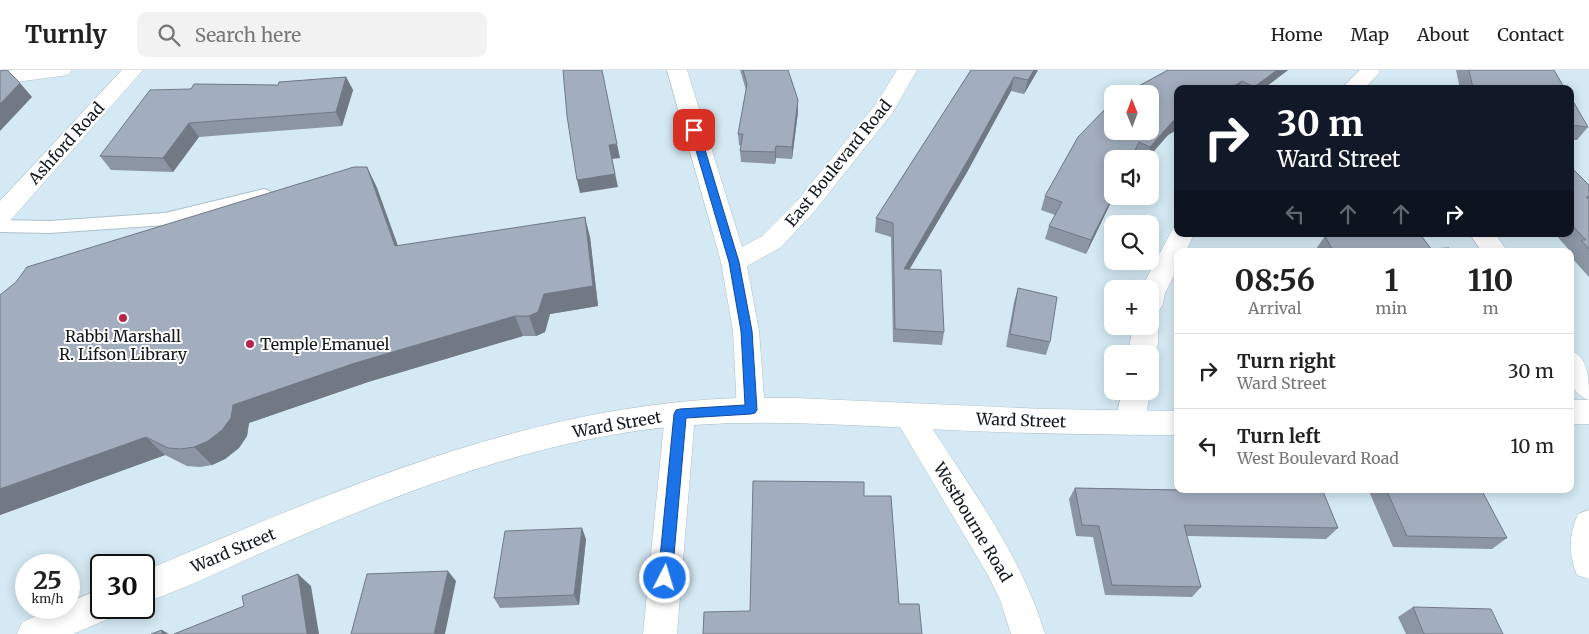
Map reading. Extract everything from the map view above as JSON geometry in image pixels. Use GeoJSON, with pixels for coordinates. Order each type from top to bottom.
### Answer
{"type":"FeatureCollection","features":[{"type":"Feature","properties":{"kind":"street"},"geometry":{"type":"LineString","coordinates":[[0,78],[62,70]]}},
{"type":"Feature","properties":{"kind":"street","name":"Ashford Road"},"geometry":{"type":"LineString","coordinates":[[0,216],[133,70]]}},
{"type":"Feature","properties":{"kind":"street"},"geometry":{"type":"LineString","coordinates":[[677,70],[734,262],[746,331],[751,410]]}},
{"type":"Feature","properties":{"kind":"street","name":"East Boulevard Road"},"geometry":{"type":"LineString","coordinates":[[734,262],[771,242],[805,207],[886,107],[907,70]]}},
{"type":"Feature","properties":{"kind":"street"},"geometry":{"type":"LineString","coordinates":[[1359,85],[1374,77]]}},
{"type":"Feature","properties":{"kind":"street"},"geometry":{"type":"LineString","coordinates":[[1484,237],[1492,248]]}},
{"type":"Feature","properties":{"kind":"street"},"geometry":{"type":"LineString","coordinates":[[1159,280],[1174,250]]}},
{"type":"Feature","properties":{"kind":"street"},"geometry":{"type":"LineString","coordinates":[[1574,367],[1589,388]]}},
{"type":"Feature","properties":{"kind":"street"},"geometry":{"type":"LineString","coordinates":[[1130,423],[1134,400]]}},
{"type":"Feature","properties":{"kind":"street","name":"Ward Street"},"geometry":{"type":"LineString","coordinates":[[155,582],[425,472],[540,439],[613,424],[680,414],[751,410],[1174,423]]}},
{"type":"Feature","properties":{"kind":"street"},"geometry":{"type":"LineString","coordinates":[[1574,412],[1589,412]]}},
{"type":"Feature","properties":{"kind":"street"},"geometry":{"type":"LineString","coordinates":[[660,634],[680,414]]}},
{"type":"Feature","properties":{"kind":"street","name":"Westbourne Road"},"geometry":{"type":"LineString","coordinates":[[908,416],[996,556],[1023,615],[1028,634]]}},
{"type":"Feature","properties":{"kind":"street"},"geometry":{"type":"LineString","coordinates":[[1589,524],[1586,548],[1589,564]]}},
{"type":"Feature","properties":{"kind":"street"},"geometry":{"type":"LineString","coordinates":[[34,634],[90,610]]}},
{"type":"Feature","properties":{"kind":"lane"},"geometry":{"type":"LineString","coordinates":[[0,226],[50,227],[165,219],[264,195]]}},
{"type":"Feature","properties":{"kind":"building"},"geometry":{"type":"Polygon","coordinates":[[[7,70],[20,83],[0,104],[0,71],[7,70]]]}},
{"type":"Feature","properties":{"kind":"building"},"geometry":{"type":"Polygon","coordinates":[[[563,70],[602,70],[617,144],[609,145],[615,174],[577,180],[567,116],[563,70]]]}},
{"type":"Feature","properties":{"kind":"building"},"geometry":{"type":"Polygon","coordinates":[[[743,70],[788,70],[798,100],[792,147],[776,146],[775,152],[740,151],[743,134],[738,134],[747,84],[743,70]]]}},
{"type":"Feature","properties":{"kind":"building"},"geometry":{"type":"Polygon","coordinates":[[[971,70],[1034,70],[1028,80],[1014,77],[904,269],[941,270],[944,332],[895,329],[893,223],[876,218],[971,70]]]}},
{"type":"Feature","properties":{"kind":"building"},"geometry":{"type":"Polygon","coordinates":[[[1168,70],[1277,70],[1257,85],[1250,85],[1242,81],[1236,85],[1174,85],[1173,121],[1159,137],[1159,85],[1140,85],[1168,70]]]}},
{"type":"Feature","properties":{"kind":"building"},"geometry":{"type":"Polygon","coordinates":[[[1469,70],[1554,70],[1563,85],[1472,85],[1469,70]]]}},
{"type":"Feature","properties":{"kind":"building"},"geometry":{"type":"Polygon","coordinates":[[[346,77],[336,112],[189,123],[163,158],[100,156],[150,90],[191,89],[194,84],[278,85],[279,82],[346,77]]]}},
{"type":"Feature","properties":{"kind":"building"},"geometry":{"type":"Polygon","coordinates":[[[1574,103],[1588,127],[1574,125],[1574,103]]]}},
{"type":"Feature","properties":{"kind":"building"},"geometry":{"type":"Polygon","coordinates":[[[1104,110],[1104,140],[1156,140],[1150,147],[1139,142],[1135,150],[1104,150],[1104,205],[1108,205],[1091,240],[1049,226],[1062,202],[1045,196],[1078,137],[1104,110]]]}},
{"type":"Feature","properties":{"kind":"building","name":"Temple Emanuel"},"geometry":{"type":"Polygon","coordinates":[[[354,167],[367,167],[395,246],[585,217],[593,286],[544,294],[538,312],[529,316],[515,316],[355,363],[233,405],[231,418],[222,430],[208,441],[194,447],[168,448],[146,437],[0,489],[0,295],[16,282],[27,267],[354,167]]]}},
{"type":"Feature","properties":{"kind":"building"},"geometry":{"type":"Polygon","coordinates":[[[1574,170],[1589,185],[1589,197],[1586,197],[1589,199],[1589,249],[1581,240],[1586,240],[1574,227],[1574,170]]]}},
{"type":"Feature","properties":{"kind":"building"},"geometry":{"type":"Polygon","coordinates":[[[1326,237],[1422,237],[1430,248],[1331,248],[1326,237]]]}},
{"type":"Feature","properties":{"kind":"building"},"geometry":{"type":"Polygon","coordinates":[[[1018,288],[1057,297],[1050,342],[1010,334],[1018,288]]]}},
{"type":"Feature","properties":{"kind":"building"},"geometry":{"type":"Polygon","coordinates":[[[753,481],[864,482],[864,496],[891,496],[899,604],[919,604],[922,634],[703,634],[704,612],[750,611],[753,481]]]}},
{"type":"Feature","properties":{"kind":"building"},"geometry":{"type":"Polygon","coordinates":[[[1075,488],[1174,490],[1174,493],[1324,493],[1338,528],[1184,525],[1201,587],[1112,585],[1099,526],[1082,525],[1075,488]]]}},
{"type":"Feature","properties":{"kind":"building"},"geometry":{"type":"Polygon","coordinates":[[[1388,493],[1483,493],[1507,538],[1407,536],[1388,493]]]}},
{"type":"Feature","properties":{"kind":"building"},"geometry":{"type":"Polygon","coordinates":[[[582,528],[574,595],[494,598],[505,531],[582,528]]]}},
{"type":"Feature","properties":{"kind":"building"},"geometry":{"type":"Polygon","coordinates":[[[448,571],[434,634],[351,634],[367,574],[448,571]]]}},
{"type":"Feature","properties":{"kind":"building"},"geometry":{"type":"Polygon","coordinates":[[[298,574],[307,634],[174,634],[244,606],[242,596],[298,574]]]}},
{"type":"Feature","properties":{"kind":"building"},"geometry":{"type":"Polygon","coordinates":[[[1413,607],[1491,609],[1503,634],[1424,634],[1413,607]]]}},
{"type":"Feature","properties":{"kind":"building"},"geometry":{"type":"Polygon","coordinates":[[[162,630],[162,634],[151,634],[162,630]]]}},
{"type":"Feature","properties":{"kind":"place","name":"Rabbi Marshall R. Lifson Library"},"geometry":{"type":"Point","coordinates":[123,318]}},
{"type":"Feature","properties":{"kind":"place","name":"Temple Emanuel"},"geometry":{"type":"Point","coordinates":[250,344]}},
{"type":"Feature","properties":{"kind":"route"},"geometry":{"type":"LineString","coordinates":[[665,578],[680,414],[751,410],[746,331],[734,262],[694,130]]}}]}
